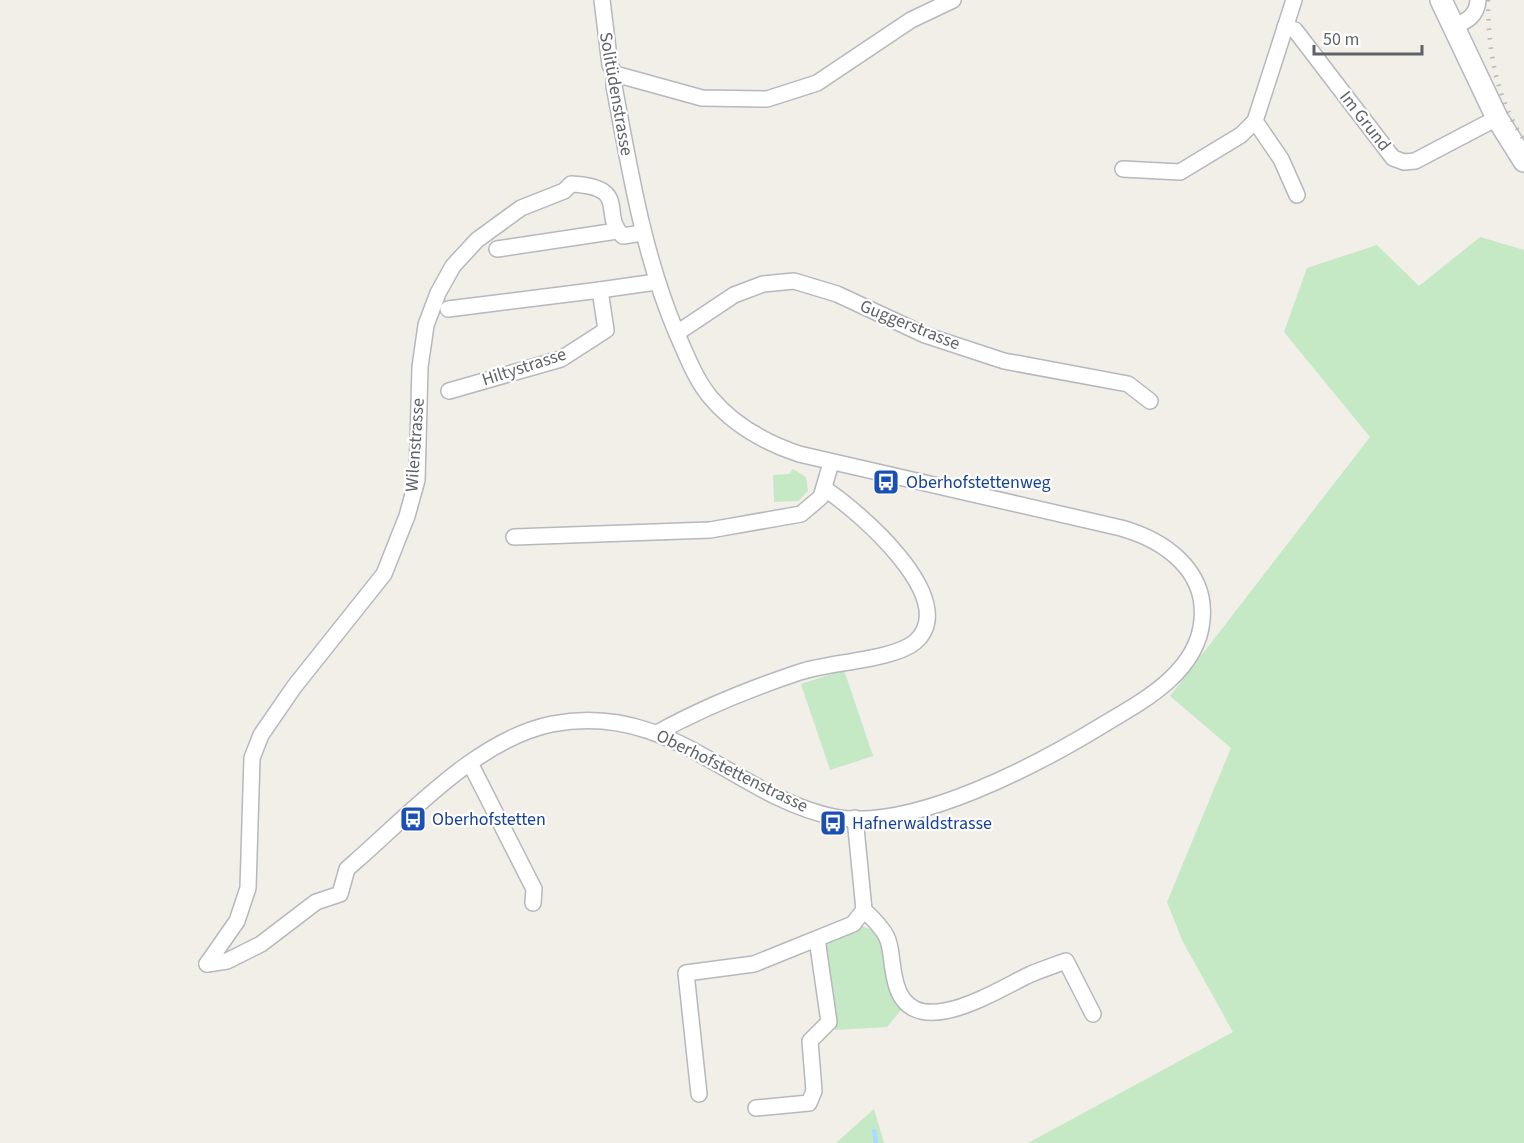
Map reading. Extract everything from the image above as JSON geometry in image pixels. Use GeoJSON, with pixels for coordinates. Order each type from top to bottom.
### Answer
{"type":"FeatureCollection","features":[{"type":"Feature","properties":{"kind":"main road"},"geometry":{"type":"LineString","coordinates":[[1441,0],[1497,118],[1524,161]]}},
{"type":"Feature","properties":{"kind":"street","name":"Solitüdenstrasse"},"geometry":{"type":"LineString","coordinates":[[602,0],[610,65],[615,74],[614,86],[633,188]]}},
{"type":"Feature","properties":{"kind":"street"},"geometry":{"type":"LineString","coordinates":[[615,74],[702,98],[767,99],[817,83],[911,20],[953,0]]}},
{"type":"Feature","properties":{"kind":"street"},"geometry":{"type":"LineString","coordinates":[[1123,169],[1180,172],[1241,135],[1255,121],[1294,0]]}},
{"type":"Feature","properties":{"kind":"street"},"geometry":{"type":"LineString","coordinates":[[1453,27],[1473,16],[1477,10],[1478,0]]}},
{"type":"Feature","properties":{"kind":"street","name":"Im Grund"},"geometry":{"type":"LineString","coordinates":[[1286,27],[1295,30],[1393,158],[1415,161],[1497,118]]}},
{"type":"Feature","properties":{"kind":"street"},"geometry":{"type":"LineString","coordinates":[[1255,121],[1281,159],[1297,195]]}},
{"type":"Feature","properties":{"kind":"street","name":"Wilenstrasse"},"geometry":{"type":"LineString","coordinates":[[207,964],[237,921],[248,888],[251,768],[261,735],[294,687],[384,574],[408,516],[417,480],[420,367],[426,325],[453,266],[477,240],[521,208],[564,191],[571,184],[596,186],[606,194],[610,200],[617,231]]}},
{"type":"Feature","properties":{"kind":"street","name":"Oberhofstettenstrasse"},"geometry":{"type":"LineString","coordinates":[[207,964],[227,961],[261,944],[316,902],[340,894],[347,869],[470,763],[514,736],[551,724],[614,723],[657,733],[704,755],[790,803],[836,817],[895,815],[945,801],[1018,771],[1080,739],[1132,708],[1178,671],[1197,642],[1202,608],[1197,585],[1183,563],[1166,548],[1148,537],[1121,528],[831,463],[779,448],[733,419],[699,382],[677,333],[656,282],[642,233],[633,188]]}},
{"type":"Feature","properties":{"kind":"street"},"geometry":{"type":"LineString","coordinates":[[497,249],[617,231],[623,236],[642,233]]}},
{"type":"Feature","properties":{"kind":"street","name":"Guggerstrasse"},"geometry":{"type":"LineString","coordinates":[[677,333],[734,295],[763,284],[794,281],[837,294],[925,335],[1004,361],[1128,384],[1150,401]]}},
{"type":"Feature","properties":{"kind":"street"},"geometry":{"type":"LineString","coordinates":[[448,309],[656,282]]}},
{"type":"Feature","properties":{"kind":"street","name":"Hiltystrasse"},"geometry":{"type":"LineString","coordinates":[[449,391],[561,358],[606,330],[600,290]]}},
{"type":"Feature","properties":{"kind":"street"},"geometry":{"type":"LineString","coordinates":[[514,537],[710,530],[801,514],[815,504],[825,489],[831,463]]}},
{"type":"Feature","properties":{"kind":"street"},"geometry":{"type":"LineString","coordinates":[[657,733],[746,692],[802,671],[898,650],[915,642],[926,625],[926,606],[918,585],[894,549],[849,505],[825,489]]}},
{"type":"Feature","properties":{"kind":"street"},"geometry":{"type":"LineString","coordinates":[[470,763],[534,889],[533,903]]}},
{"type":"Feature","properties":{"kind":"street"},"geometry":{"type":"LineString","coordinates":[[855,818],[864,910],[882,927],[888,938],[896,984],[904,1001],[916,1011],[947,1011],[980,1001],[1031,974],[1066,961],[1093,1014]]}},
{"type":"Feature","properties":{"kind":"street"},"geometry":{"type":"LineString","coordinates":[[699,1094],[686,973],[754,964],[853,924],[864,910]]}},
{"type":"Feature","properties":{"kind":"street"},"geometry":{"type":"LineString","coordinates":[[756,1108],[809,1103],[814,1091],[810,1041],[829,1022],[817,939]]}},
{"type":"Feature","properties":{"kind":"green space"},"geometry":{"type":"Polygon","coordinates":[[[1480,237],[1524,250],[1524,1143],[1028,1143],[1233,1032],[1182,940],[1167,902],[1231,748],[1170,696],[1370,437],[1284,332],[1307,268],[1377,245],[1419,286],[1480,237]]]}},
{"type":"Feature","properties":{"kind":"green space"},"geometry":{"type":"Polygon","coordinates":[[[793,469],[806,477],[808,491],[798,501],[774,502],[773,475],[789,474],[793,469]]]}},
{"type":"Feature","properties":{"kind":"green space"},"geometry":{"type":"Polygon","coordinates":[[[844,670],[873,756],[830,770],[801,684],[844,670]]]}},
{"type":"Feature","properties":{"kind":"green space"},"geometry":{"type":"Polygon","coordinates":[[[862,926],[881,933],[890,985],[901,1010],[887,1027],[835,1030],[825,945],[835,937],[862,926]]]}},
{"type":"Feature","properties":{"kind":"green space"},"geometry":{"type":"Polygon","coordinates":[[[874,1109],[884,1143],[836,1143],[874,1109]]]}},
{"type":"Feature","properties":{"kind":"waterway"},"geometry":{"type":"LineString","coordinates":[[874,1131],[876,1143]]}},
{"type":"Feature","properties":{"kind":"railway"},"geometry":{"type":"LineString","coordinates":[[1488,0],[1492,55],[1500,90],[1514,124],[1524,140]]}},
{"type":"Feature","properties":{"kind":"place","name":"Oberhofstettenweg"},"geometry":{"type":"Point","coordinates":[886,482]}},
{"type":"Feature","properties":{"kind":"place","name":"Oberhofstetten"},"geometry":{"type":"Point","coordinates":[413,819]}},
{"type":"Feature","properties":{"kind":"place","name":"Hafnerwaldstrasse"},"geometry":{"type":"Point","coordinates":[833,823]}}]}
